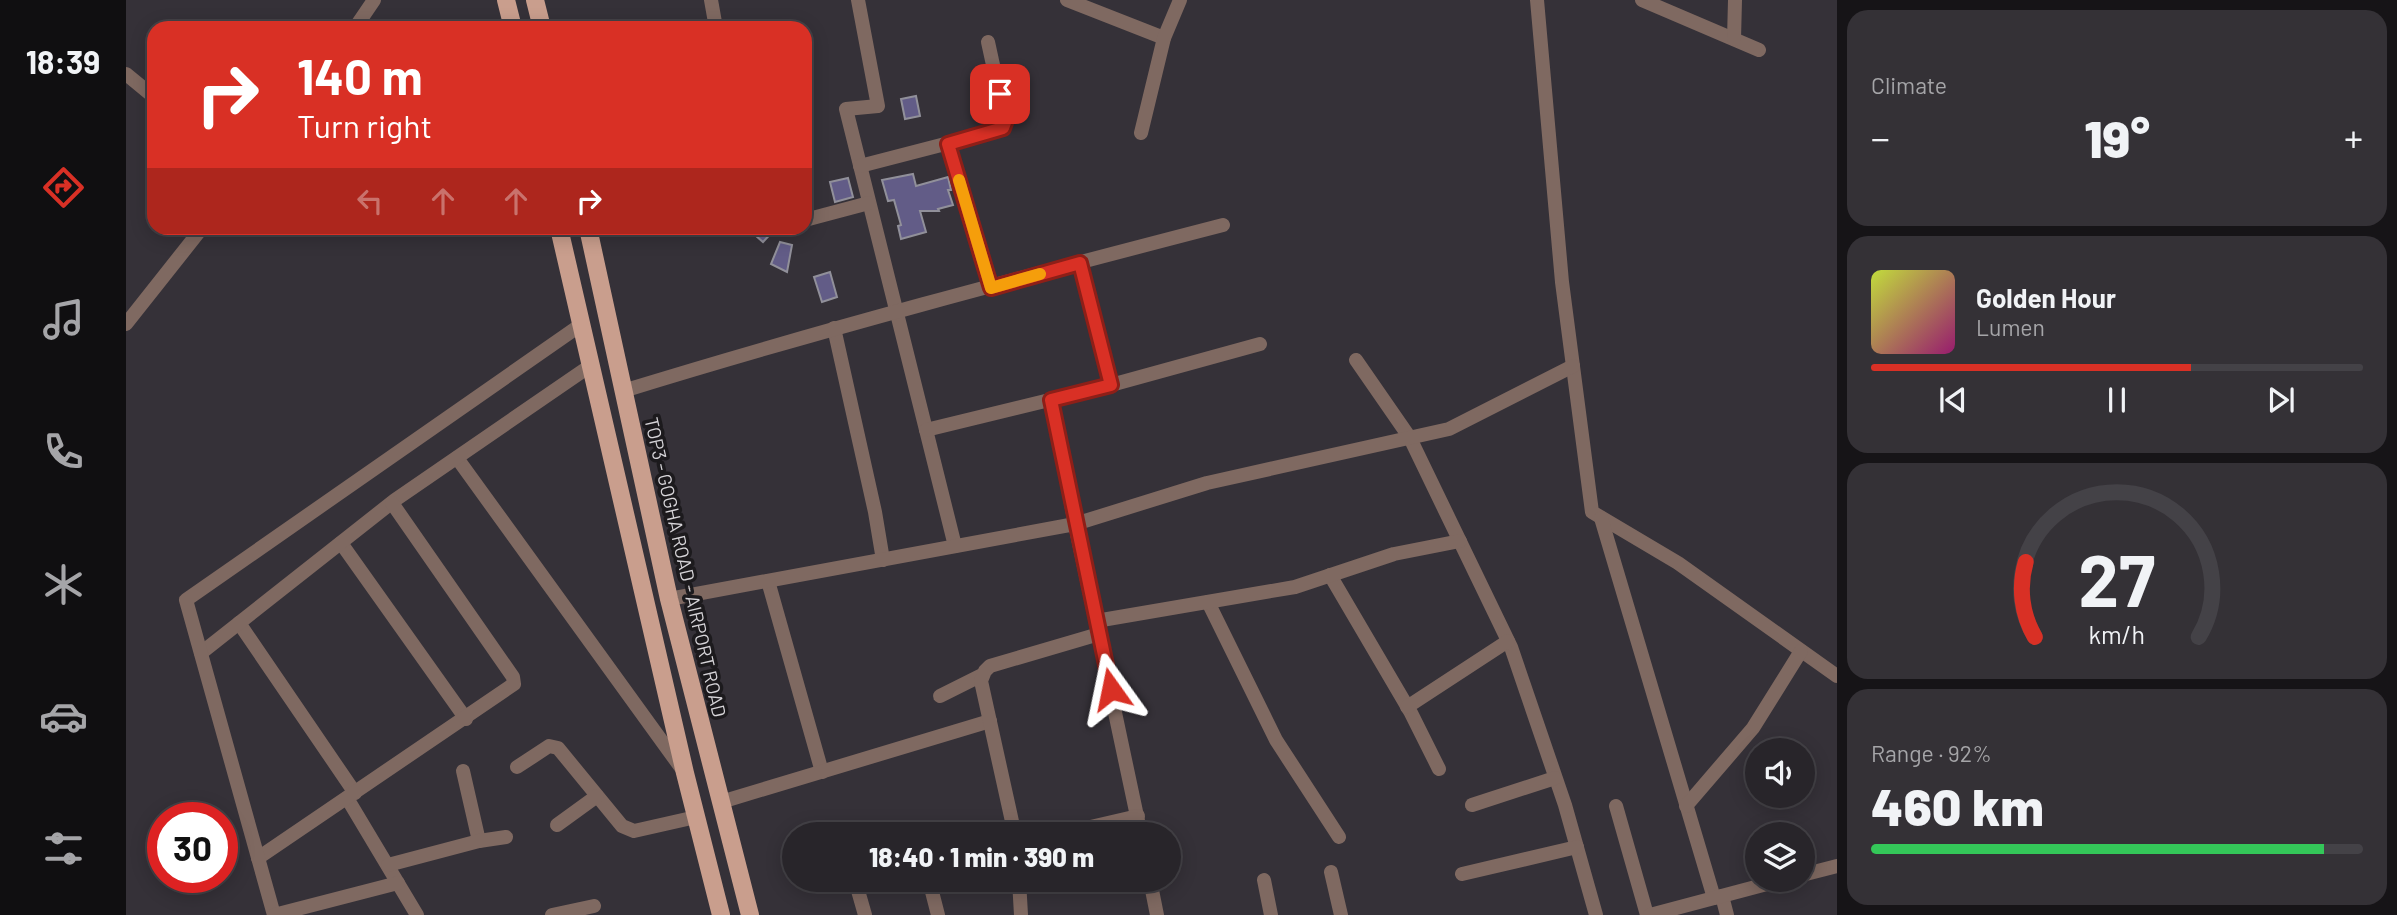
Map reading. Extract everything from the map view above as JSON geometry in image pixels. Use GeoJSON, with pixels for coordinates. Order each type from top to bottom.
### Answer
{"type":"FeatureCollection","features":[{"type":"Feature","properties":{"kind":"main road"},"geometry":{"type":"LineString","coordinates":[[506,0],[511,21]]}},
{"type":"Feature","properties":{"kind":"main road"},"geometry":{"type":"LineString","coordinates":[[536,0],[540,21]]}},
{"type":"Feature","properties":{"kind":"main road"},"geometry":{"type":"LineString","coordinates":[[561,235],[685,773],[721,915]]}},
{"type":"Feature","properties":{"kind":"main road","name":"TOP3 - GOGHA ROAD - AIRPORT ROAD"},"geometry":{"type":"LineString","coordinates":[[590,235],[669,599],[750,915]]}},
{"type":"Feature","properties":{"kind":"street"},"geometry":{"type":"LineString","coordinates":[[360,21],[374,0]]}},
{"type":"Feature","properties":{"kind":"street"},"geometry":{"type":"LineString","coordinates":[[711,0],[715,21]]}},
{"type":"Feature","properties":{"kind":"street"},"geometry":{"type":"LineString","coordinates":[[858,0],[878,106],[845,108],[956,546]]}},
{"type":"Feature","properties":{"kind":"street"},"geometry":{"type":"LineString","coordinates":[[1067,0],[1164,38]]}},
{"type":"Feature","properties":{"kind":"street"},"geometry":{"type":"LineString","coordinates":[[1141,133],[1164,38],[1180,0]]}},
{"type":"Feature","properties":{"kind":"street"},"geometry":{"type":"LineString","coordinates":[[1536,0],[1562,282],[1592,512],[1678,563],[1837,676]]}},
{"type":"Feature","properties":{"kind":"street"},"geometry":{"type":"LineString","coordinates":[[1642,0],[1759,50]]}},
{"type":"Feature","properties":{"kind":"street"},"geometry":{"type":"LineString","coordinates":[[1734,39],[1735,0]]}},
{"type":"Feature","properties":{"kind":"street"},"geometry":{"type":"LineString","coordinates":[[860,166],[999,131],[1005,124],[988,42]]}},
{"type":"Feature","properties":{"kind":"street"},"geometry":{"type":"LineString","coordinates":[[126,74],[147,91]]}},
{"type":"Feature","properties":{"kind":"street"},"geometry":{"type":"LineString","coordinates":[[948,144],[991,288]]}},
{"type":"Feature","properties":{"kind":"street"},"geometry":{"type":"LineString","coordinates":[[812,218],[869,203]]}},
{"type":"Feature","properties":{"kind":"street"},"geometry":{"type":"LineString","coordinates":[[623,391],[896,310],[991,288],[1223,225]]}},
{"type":"Feature","properties":{"kind":"street"},"geometry":{"type":"LineString","coordinates":[[126,324],[196,235]]}},
{"type":"Feature","properties":{"kind":"street"},"geometry":{"type":"LineString","coordinates":[[1080,263],[1111,385]]}},
{"type":"Feature","properties":{"kind":"street"},"geometry":{"type":"LineString","coordinates":[[398,883],[274,915],[186,600],[582,324]]}},
{"type":"Feature","properties":{"kind":"street"},"geometry":{"type":"LineString","coordinates":[[834,328],[883,560]]}},
{"type":"Feature","properties":{"kind":"street"},"geometry":{"type":"LineString","coordinates":[[926,430],[1111,385],[1260,344]]}},
{"type":"Feature","properties":{"kind":"street"},"geometry":{"type":"LineString","coordinates":[[1356,360],[1410,438],[1508,641],[1555,778],[1596,915]]}},
{"type":"Feature","properties":{"kind":"street"},"geometry":{"type":"LineString","coordinates":[[201,653],[392,503],[590,366]]}},
{"type":"Feature","properties":{"kind":"street"},"geometry":{"type":"LineString","coordinates":[[669,599],[1075,524],[1207,483],[1449,429],[1573,366]]}},
{"type":"Feature","properties":{"kind":"street"},"geometry":{"type":"LineString","coordinates":[[1051,400],[1139,822]]}},
{"type":"Feature","properties":{"kind":"street"},"geometry":{"type":"LineString","coordinates":[[457,458],[685,773]]}},
{"type":"Feature","properties":{"kind":"street"},"geometry":{"type":"LineString","coordinates":[[258,858],[512,688],[514,680],[392,503]]}},
{"type":"Feature","properties":{"kind":"street"},"geometry":{"type":"LineString","coordinates":[[1601,518],[1686,806],[1727,915]]}},
{"type":"Feature","properties":{"kind":"street"},"geometry":{"type":"LineString","coordinates":[[940,696],[982,675],[990,666],[1098,628],[1208,602],[1295,587],[1394,554],[1460,541]]}},
{"type":"Feature","properties":{"kind":"street"},"geometry":{"type":"LineString","coordinates":[[341,543],[466,719]]}},
{"type":"Feature","properties":{"kind":"street"},"geometry":{"type":"LineString","coordinates":[[1330,575],[1407,707],[1439,769]]}},
{"type":"Feature","properties":{"kind":"street"},"geometry":{"type":"LineString","coordinates":[[768,581],[822,772]]}},
{"type":"Feature","properties":{"kind":"street"},"geometry":{"type":"LineString","coordinates":[[1208,602],[1276,740],[1339,837]]}},
{"type":"Feature","properties":{"kind":"street"},"geometry":{"type":"LineString","coordinates":[[239,623],[351,796],[417,915]]}},
{"type":"Feature","properties":{"kind":"street"},"geometry":{"type":"LineString","coordinates":[[1407,707],[1508,641]]}},
{"type":"Feature","properties":{"kind":"street"},"geometry":{"type":"LineString","coordinates":[[1686,806],[1754,728],[1801,651]]}},
{"type":"Feature","properties":{"kind":"street"},"geometry":{"type":"LineString","coordinates":[[982,675],[981,681],[1011,822]]}},
{"type":"Feature","properties":{"kind":"street"},"geometry":{"type":"LineString","coordinates":[[721,802],[990,721]]}},
{"type":"Feature","properties":{"kind":"street"},"geometry":{"type":"LineString","coordinates":[[517,767],[549,746],[554,746],[622,826],[634,831],[696,817]]}},
{"type":"Feature","properties":{"kind":"street"},"geometry":{"type":"LineString","coordinates":[[463,771],[479,841]]}},
{"type":"Feature","properties":{"kind":"street"},"geometry":{"type":"LineString","coordinates":[[1472,805],[1555,778]]}},
{"type":"Feature","properties":{"kind":"street"},"geometry":{"type":"LineString","coordinates":[[556,825],[597,796]]}},
{"type":"Feature","properties":{"kind":"street"},"geometry":{"type":"LineString","coordinates":[[1616,806],[1649,915],[1745,890]]}},
{"type":"Feature","properties":{"kind":"street"},"geometry":{"type":"LineString","coordinates":[[1112,822],[1138,816]]}},
{"type":"Feature","properties":{"kind":"street"},"geometry":{"type":"LineString","coordinates":[[387,865],[479,841],[506,837]]}},
{"type":"Feature","properties":{"kind":"street"},"geometry":{"type":"LineString","coordinates":[[1462,874],[1577,847]]}},
{"type":"Feature","properties":{"kind":"street"},"geometry":{"type":"LineString","coordinates":[[1815,872],[1837,866]]}},
{"type":"Feature","properties":{"kind":"street"},"geometry":{"type":"LineString","coordinates":[[1331,872],[1341,915]]}},
{"type":"Feature","properties":{"kind":"street"},"geometry":{"type":"LineString","coordinates":[[1264,880],[1271,915]]}},
{"type":"Feature","properties":{"kind":"street"},"geometry":{"type":"LineString","coordinates":[[858,892],[865,915]]}},
{"type":"Feature","properties":{"kind":"street"},"geometry":{"type":"LineString","coordinates":[[932,892],[937,915]]}},
{"type":"Feature","properties":{"kind":"street"},"geometry":{"type":"LineString","coordinates":[[1020,892],[1021,915]]}},
{"type":"Feature","properties":{"kind":"street"},"geometry":{"type":"LineString","coordinates":[[1152,892],[1157,915]]}},
{"type":"Feature","properties":{"kind":"street"},"geometry":{"type":"LineString","coordinates":[[552,915],[594,906]]}},
{"type":"Feature","properties":{"kind":"building"},"geometry":{"type":"Polygon","coordinates":[[[916,96],[920,116],[905,119],[901,99],[916,96]]]}},
{"type":"Feature","properties":{"kind":"building"},"geometry":{"type":"Polygon","coordinates":[[[913,174],[916,186],[948,177],[951,190],[948,190],[953,205],[938,209],[939,211],[920,211],[926,232],[901,239],[898,226],[901,225],[894,200],[888,201],[882,180],[913,174]]]}},
{"type":"Feature","properties":{"kind":"building"},"geometry":{"type":"Polygon","coordinates":[[[848,178],[853,197],[835,202],[830,182],[848,178]]]}},
{"type":"Feature","properties":{"kind":"building"},"geometry":{"type":"Polygon","coordinates":[[[755,235],[770,235],[763,242],[755,235]]]}},
{"type":"Feature","properties":{"kind":"building"},"geometry":{"type":"Polygon","coordinates":[[[780,242],[792,245],[787,272],[771,264],[780,242]]]}},
{"type":"Feature","properties":{"kind":"building"},"geometry":{"type":"Polygon","coordinates":[[[830,272],[837,297],[822,302],[814,277],[830,272]]]}},
{"type":"Feature","properties":{"kind":"slow traffic"},"geometry":{"type":"LineString","coordinates":[[959,180],[991,288],[1040,274]]}},
{"type":"Feature","properties":{"kind":"route"},"geometry":{"type":"LineString","coordinates":[[1000,94],[1006,120],[1003,128],[948,144],[991,288],[1080,263],[1111,385],[1051,400],[1111,689]]}}]}
